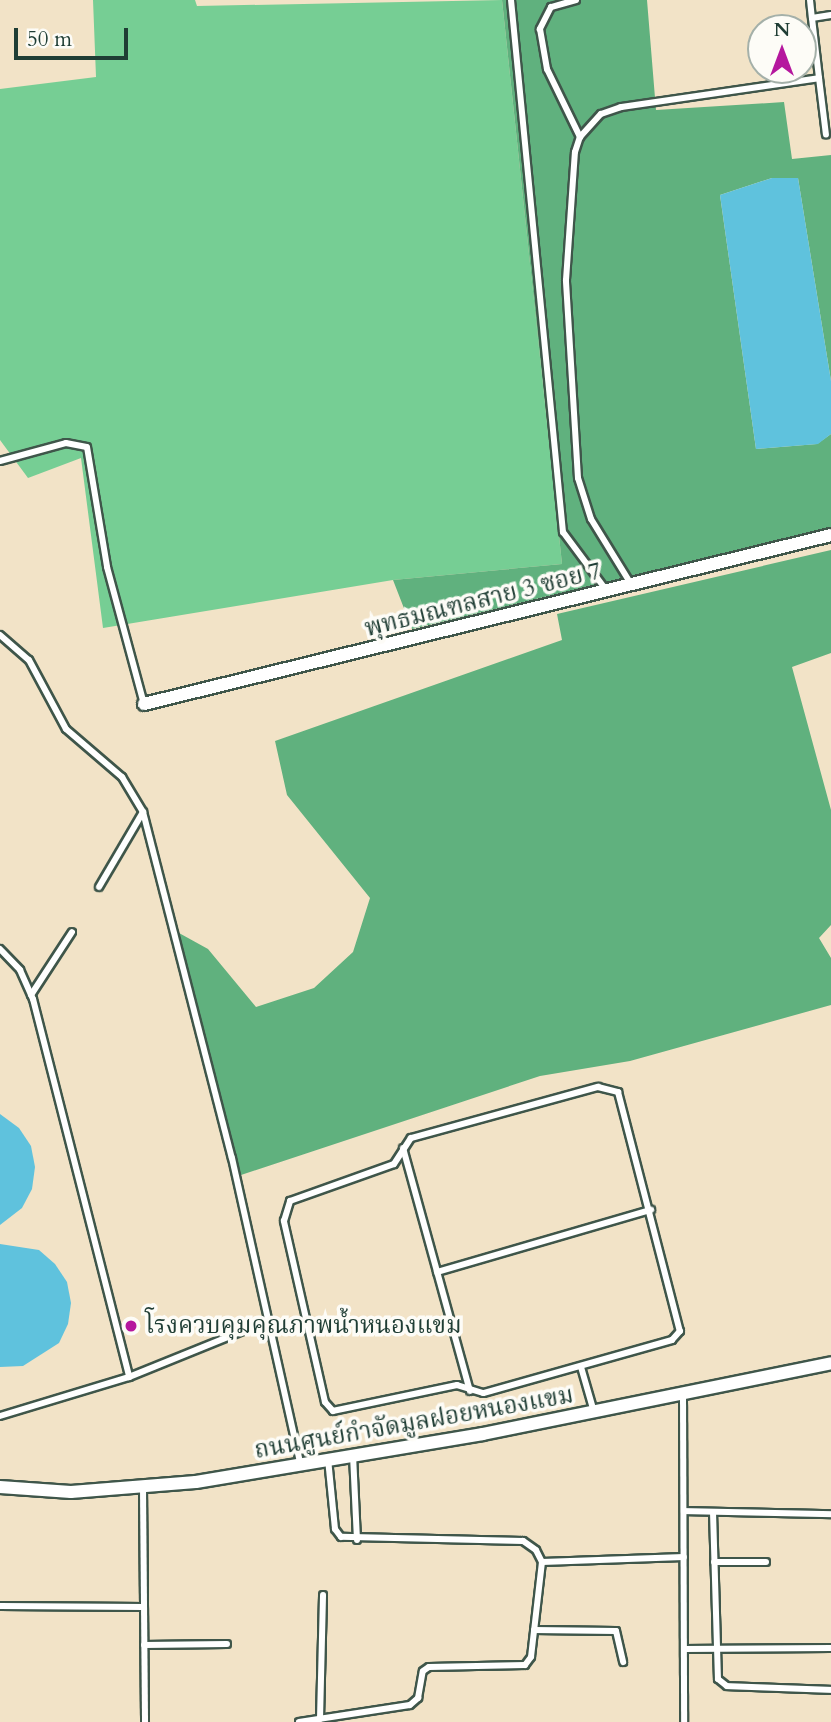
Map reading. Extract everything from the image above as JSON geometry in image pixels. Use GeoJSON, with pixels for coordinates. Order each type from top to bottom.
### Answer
{"type":"FeatureCollection","features":[{"type":"Feature","properties":{"kind":"street","name":"พุทธมณฑลสาย 3 ซอย 7"},"geometry":{"type":"LineString","coordinates":[[144,704],[831,535]]}},
{"type":"Feature","properties":{"kind":"street","name":"ถนนศูนย์กำจัดมูลฝอยหนองแขม"},"geometry":{"type":"LineString","coordinates":[[0,1487],[71,1492],[143,1489],[594,1413],[831,1363]]}},
{"type":"Feature","properties":{"kind":"lane"},"geometry":{"type":"LineString","coordinates":[[511,0],[563,531],[606,592]]}},
{"type":"Feature","properties":{"kind":"lane"},"geometry":{"type":"LineString","coordinates":[[576,0],[551,7],[540,29],[547,69],[580,137],[566,280],[578,478],[591,519],[632,586]]}},
{"type":"Feature","properties":{"kind":"lane"},"geometry":{"type":"LineString","coordinates":[[817,61],[826,135]]}},
{"type":"Feature","properties":{"kind":"lane"},"geometry":{"type":"LineString","coordinates":[[580,137],[601,114],[621,107],[819,78]]}},
{"type":"Feature","properties":{"kind":"lane"},"geometry":{"type":"LineString","coordinates":[[0,461],[66,443],[87,447],[107,567],[144,704]]}},
{"type":"Feature","properties":{"kind":"lane"},"geometry":{"type":"LineString","coordinates":[[0,635],[29,660],[66,729],[122,777],[143,812],[232,1158],[265,1322],[300,1463]]}},
{"type":"Feature","properties":{"kind":"lane"},"geometry":{"type":"LineString","coordinates":[[99,887],[143,812]]}},
{"type":"Feature","properties":{"kind":"lane"},"geometry":{"type":"LineString","coordinates":[[31,995],[72,932]]}},
{"type":"Feature","properties":{"kind":"lane"},"geometry":{"type":"LineString","coordinates":[[0,949],[20,970],[31,995],[130,1377]]}},
{"type":"Feature","properties":{"kind":"lane"},"geometry":{"type":"LineString","coordinates":[[609,1087],[618,1092],[680,1331],[672,1340],[483,1393],[457,1385],[346,1411],[333,1411],[326,1402],[285,1210],[290,1201],[394,1164],[403,1148],[411,1138],[609,1087]]}},
{"type":"Feature","properties":{"kind":"lane"},"geometry":{"type":"LineString","coordinates":[[403,1148],[470,1391]]}},
{"type":"Feature","properties":{"kind":"lane"},"geometry":{"type":"LineString","coordinates":[[437,1272],[650,1210]]}},
{"type":"Feature","properties":{"kind":"lane"},"geometry":{"type":"LineString","coordinates":[[0,1416],[130,1377],[265,1322]]}},
{"type":"Feature","properties":{"kind":"lane"},"geometry":{"type":"LineString","coordinates":[[581,1367],[594,1413]]}},
{"type":"Feature","properties":{"kind":"lane"},"geometry":{"type":"LineString","coordinates":[[683,1395],[684,1722]]}},
{"type":"Feature","properties":{"kind":"lane"},"geometry":{"type":"LineString","coordinates":[[353,1455],[357,1540]]}},
{"type":"Feature","properties":{"kind":"lane"},"geometry":{"type":"LineString","coordinates":[[299,1722],[410,1705],[418,1698],[423,1671],[429,1667],[525,1665],[531,1657],[534,1630],[541,1562],[523,1541],[357,1540],[341,1537],[335,1529],[328,1459]]}},
{"type":"Feature","properties":{"kind":"lane"},"geometry":{"type":"LineString","coordinates":[[143,1489],[145,1722]]}},
{"type":"Feature","properties":{"kind":"lane"},"geometry":{"type":"LineString","coordinates":[[684,1511],[831,1514]]}},
{"type":"Feature","properties":{"kind":"lane"},"geometry":{"type":"LineString","coordinates":[[713,1512],[715,1649],[718,1679],[727,1686],[831,1690]]}},
{"type":"Feature","properties":{"kind":"lane"},"geometry":{"type":"LineString","coordinates":[[541,1562],[684,1557]]}},
{"type":"Feature","properties":{"kind":"lane"},"geometry":{"type":"LineString","coordinates":[[714,1562],[766,1562]]}},
{"type":"Feature","properties":{"kind":"lane"},"geometry":{"type":"LineString","coordinates":[[320,1719],[323,1595]]}},
{"type":"Feature","properties":{"kind":"lane"},"geometry":{"type":"LineString","coordinates":[[0,1606],[144,1607]]}},
{"type":"Feature","properties":{"kind":"lane"},"geometry":{"type":"LineString","coordinates":[[534,1630],[617,1631],[623,1662]]}},
{"type":"Feature","properties":{"kind":"lane"},"geometry":{"type":"LineString","coordinates":[[144,1645],[228,1644]]}},
{"type":"Feature","properties":{"kind":"lane"},"geometry":{"type":"LineString","coordinates":[[684,1649],[831,1648]]}},
{"type":"Feature","properties":{"kind":"green space"},"geometry":{"type":"Polygon","coordinates":[[[93,0],[195,0],[197,6],[502,0],[562,564],[393,580],[103,628],[81,458],[28,478],[0,440],[0,89],[96,77],[93,0]]]}},
{"type":"Feature","properties":{"kind":"green space"},"geometry":{"type":"Polygon","coordinates":[[[502,0],[647,0],[656,110],[784,102],[792,159],[831,155],[831,381],[798,178],[772,178],[720,195],[756,449],[817,444],[831,434],[831,528],[412,629],[393,580],[562,564],[502,0]]]}},
{"type":"Feature","properties":{"kind":"green space"},"geometry":{"type":"Polygon","coordinates":[[[831,550],[831,653],[792,667],[831,810],[831,925],[819,938],[831,958],[831,1005],[630,1061],[540,1076],[238,1176],[179,933],[208,949],[256,1007],[314,988],[353,952],[370,898],[287,795],[275,741],[562,640],[557,614],[831,550]]]}},
{"type":"Feature","properties":{"kind":"water"},"geometry":{"type":"Polygon","coordinates":[[[772,178],[798,178],[831,381],[831,434],[818,444],[756,449],[720,195],[772,178]]]}},
{"type":"Feature","properties":{"kind":"water"},"geometry":{"type":"Polygon","coordinates":[[[0,1114],[19,1128],[31,1146],[35,1167],[32,1189],[22,1208],[0,1225],[0,1114]]]}},
{"type":"Feature","properties":{"kind":"water"},"geometry":{"type":"Polygon","coordinates":[[[0,1244],[39,1250],[55,1264],[67,1282],[71,1303],[68,1324],[59,1343],[23,1366],[0,1367],[0,1244]]]}},
{"type":"Feature","properties":{"kind":"place","name":"โรงควบคุมคุณภาพน้ำหนองแขม"},"geometry":{"type":"Point","coordinates":[131,1326]}}]}
